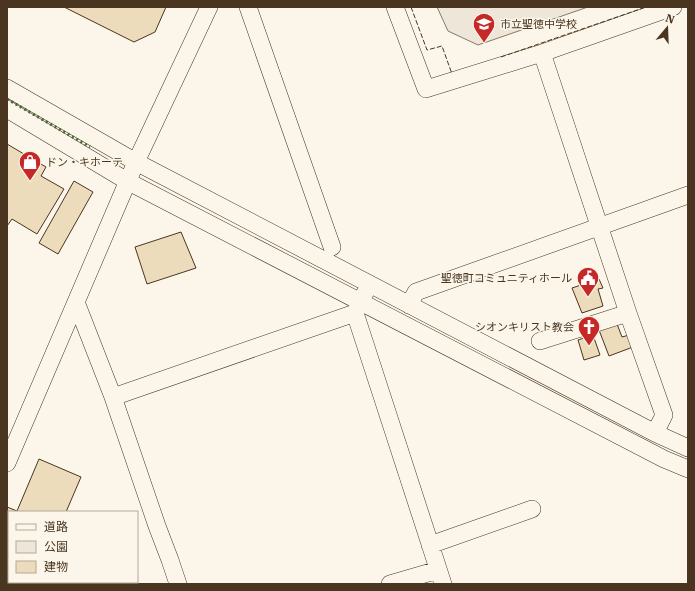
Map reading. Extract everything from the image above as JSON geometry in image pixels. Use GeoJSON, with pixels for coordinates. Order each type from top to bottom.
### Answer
{"type":"FeatureCollection","features":[{"type":"Feature","properties":{"kind":"street"},"geometry":{"type":"LineString","coordinates":[[7,463],[127,181],[209,7]]}},
{"type":"Feature","properties":{"kind":"street"},"geometry":{"type":"LineString","coordinates":[[248,7],[332,247]]}},
{"type":"Feature","properties":{"kind":"street"},"geometry":{"type":"LineString","coordinates":[[395,7],[426,89],[542,53],[673,7]]}},
{"type":"Feature","properties":{"kind":"street"},"geometry":{"type":"LineString","coordinates":[[542,53],[599,228],[664,415],[655,433]]}},
{"type":"Feature","properties":{"kind":"street"},"geometry":{"type":"LineString","coordinates":[[7,88],[136,162],[655,433],[688,448]]}},
{"type":"Feature","properties":{"kind":"street"},"geometry":{"type":"LineString","coordinates":[[7,109],[127,181],[358,308],[664,459],[688,469]]}},
{"type":"Feature","properties":{"kind":"street"},"geometry":{"type":"LineString","coordinates":[[409,304],[416,292],[688,196]]}},
{"type":"Feature","properties":{"kind":"street"},"geometry":{"type":"LineString","coordinates":[[369,284],[358,308],[440,577],[390,584]]}},
{"type":"Feature","properties":{"kind":"street"},"geometry":{"type":"LineString","coordinates":[[76,302],[113,397],[156,526],[178,584]]}},
{"type":"Feature","properties":{"kind":"street"},"geometry":{"type":"LineString","coordinates":[[113,397],[358,308]]}},
{"type":"Feature","properties":{"kind":"street"},"geometry":{"type":"LineString","coordinates":[[540,341],[628,313]]}},
{"type":"Feature","properties":{"kind":"street"},"geometry":{"type":"LineString","coordinates":[[430,545],[532,509]]}},
{"type":"Feature","properties":{"kind":"green space"},"geometry":{"type":"Polygon","coordinates":[[[437,7],[588,7],[478,45],[448,31],[437,7]]]}},
{"type":"Feature","properties":{"kind":"building"},"geometry":{"type":"Polygon","coordinates":[[[64,7],[166,7],[155,32],[134,42],[64,7]]]}},
{"type":"Feature","properties":{"kind":"building","name":"ドン・キホーテ"},"geometry":{"type":"Polygon","coordinates":[[[7,144],[46,167],[41,176],[64,189],[37,234],[12,219],[7,226],[7,144]]]}},
{"type":"Feature","properties":{"kind":"building"},"geometry":{"type":"Polygon","coordinates":[[[74,181],[93,192],[58,254],[39,243],[74,181]]]}},
{"type":"Feature","properties":{"kind":"building"},"geometry":{"type":"Polygon","coordinates":[[[181,232],[196,268],[147,284],[135,247],[181,232]]]}},
{"type":"Feature","properties":{"kind":"building","name":"聖徳町コミュニティホール"},"geometry":{"type":"Polygon","coordinates":[[[599,279],[603,288],[598,289],[603,306],[582,313],[572,288],[599,279]]]}},
{"type":"Feature","properties":{"kind":"building"},"geometry":{"type":"Polygon","coordinates":[[[617,324],[622,337],[629,335],[633,347],[609,356],[599,330],[617,324]]]}},
{"type":"Feature","properties":{"kind":"building","name":"シオンキリスト教会"},"geometry":{"type":"Polygon","coordinates":[[[593,335],[600,355],[584,360],[578,340],[593,335]]]}},
{"type":"Feature","properties":{"kind":"building"},"geometry":{"type":"Polygon","coordinates":[[[39,459],[81,477],[66,511],[17,511],[39,459]]]}},
{"type":"Feature","properties":{"kind":"building"},"geometry":{"type":"Polygon","coordinates":[[[7,507],[17,511],[8,511],[8,556],[7,555],[7,507]]]}},
{"type":"Feature","properties":{"kind":"hedge"},"geometry":{"type":"LineString","coordinates":[[7,99],[90,147]]}},
{"type":"Feature","properties":{"kind":"fence"},"geometry":{"type":"LineString","coordinates":[[411,7],[427,50],[442,46],[452,74]]}},
{"type":"Feature","properties":{"kind":"fence"},"geometry":{"type":"LineString","coordinates":[[501,57],[646,7]]}},
{"type":"Feature","properties":{"kind":"place","name":"市立聖徳中学校"},"geometry":{"type":"Point","coordinates":[484,44]}},
{"type":"Feature","properties":{"kind":"place","name":"ドン・キホーテ"},"geometry":{"type":"Point","coordinates":[30,182]}},
{"type":"Feature","properties":{"kind":"place","name":"聖徳町コミュニティホール"},"geometry":{"type":"Point","coordinates":[588,298]}},
{"type":"Feature","properties":{"kind":"place","name":"シオンキリスト教会"},"geometry":{"type":"Point","coordinates":[589,346]}}]}
